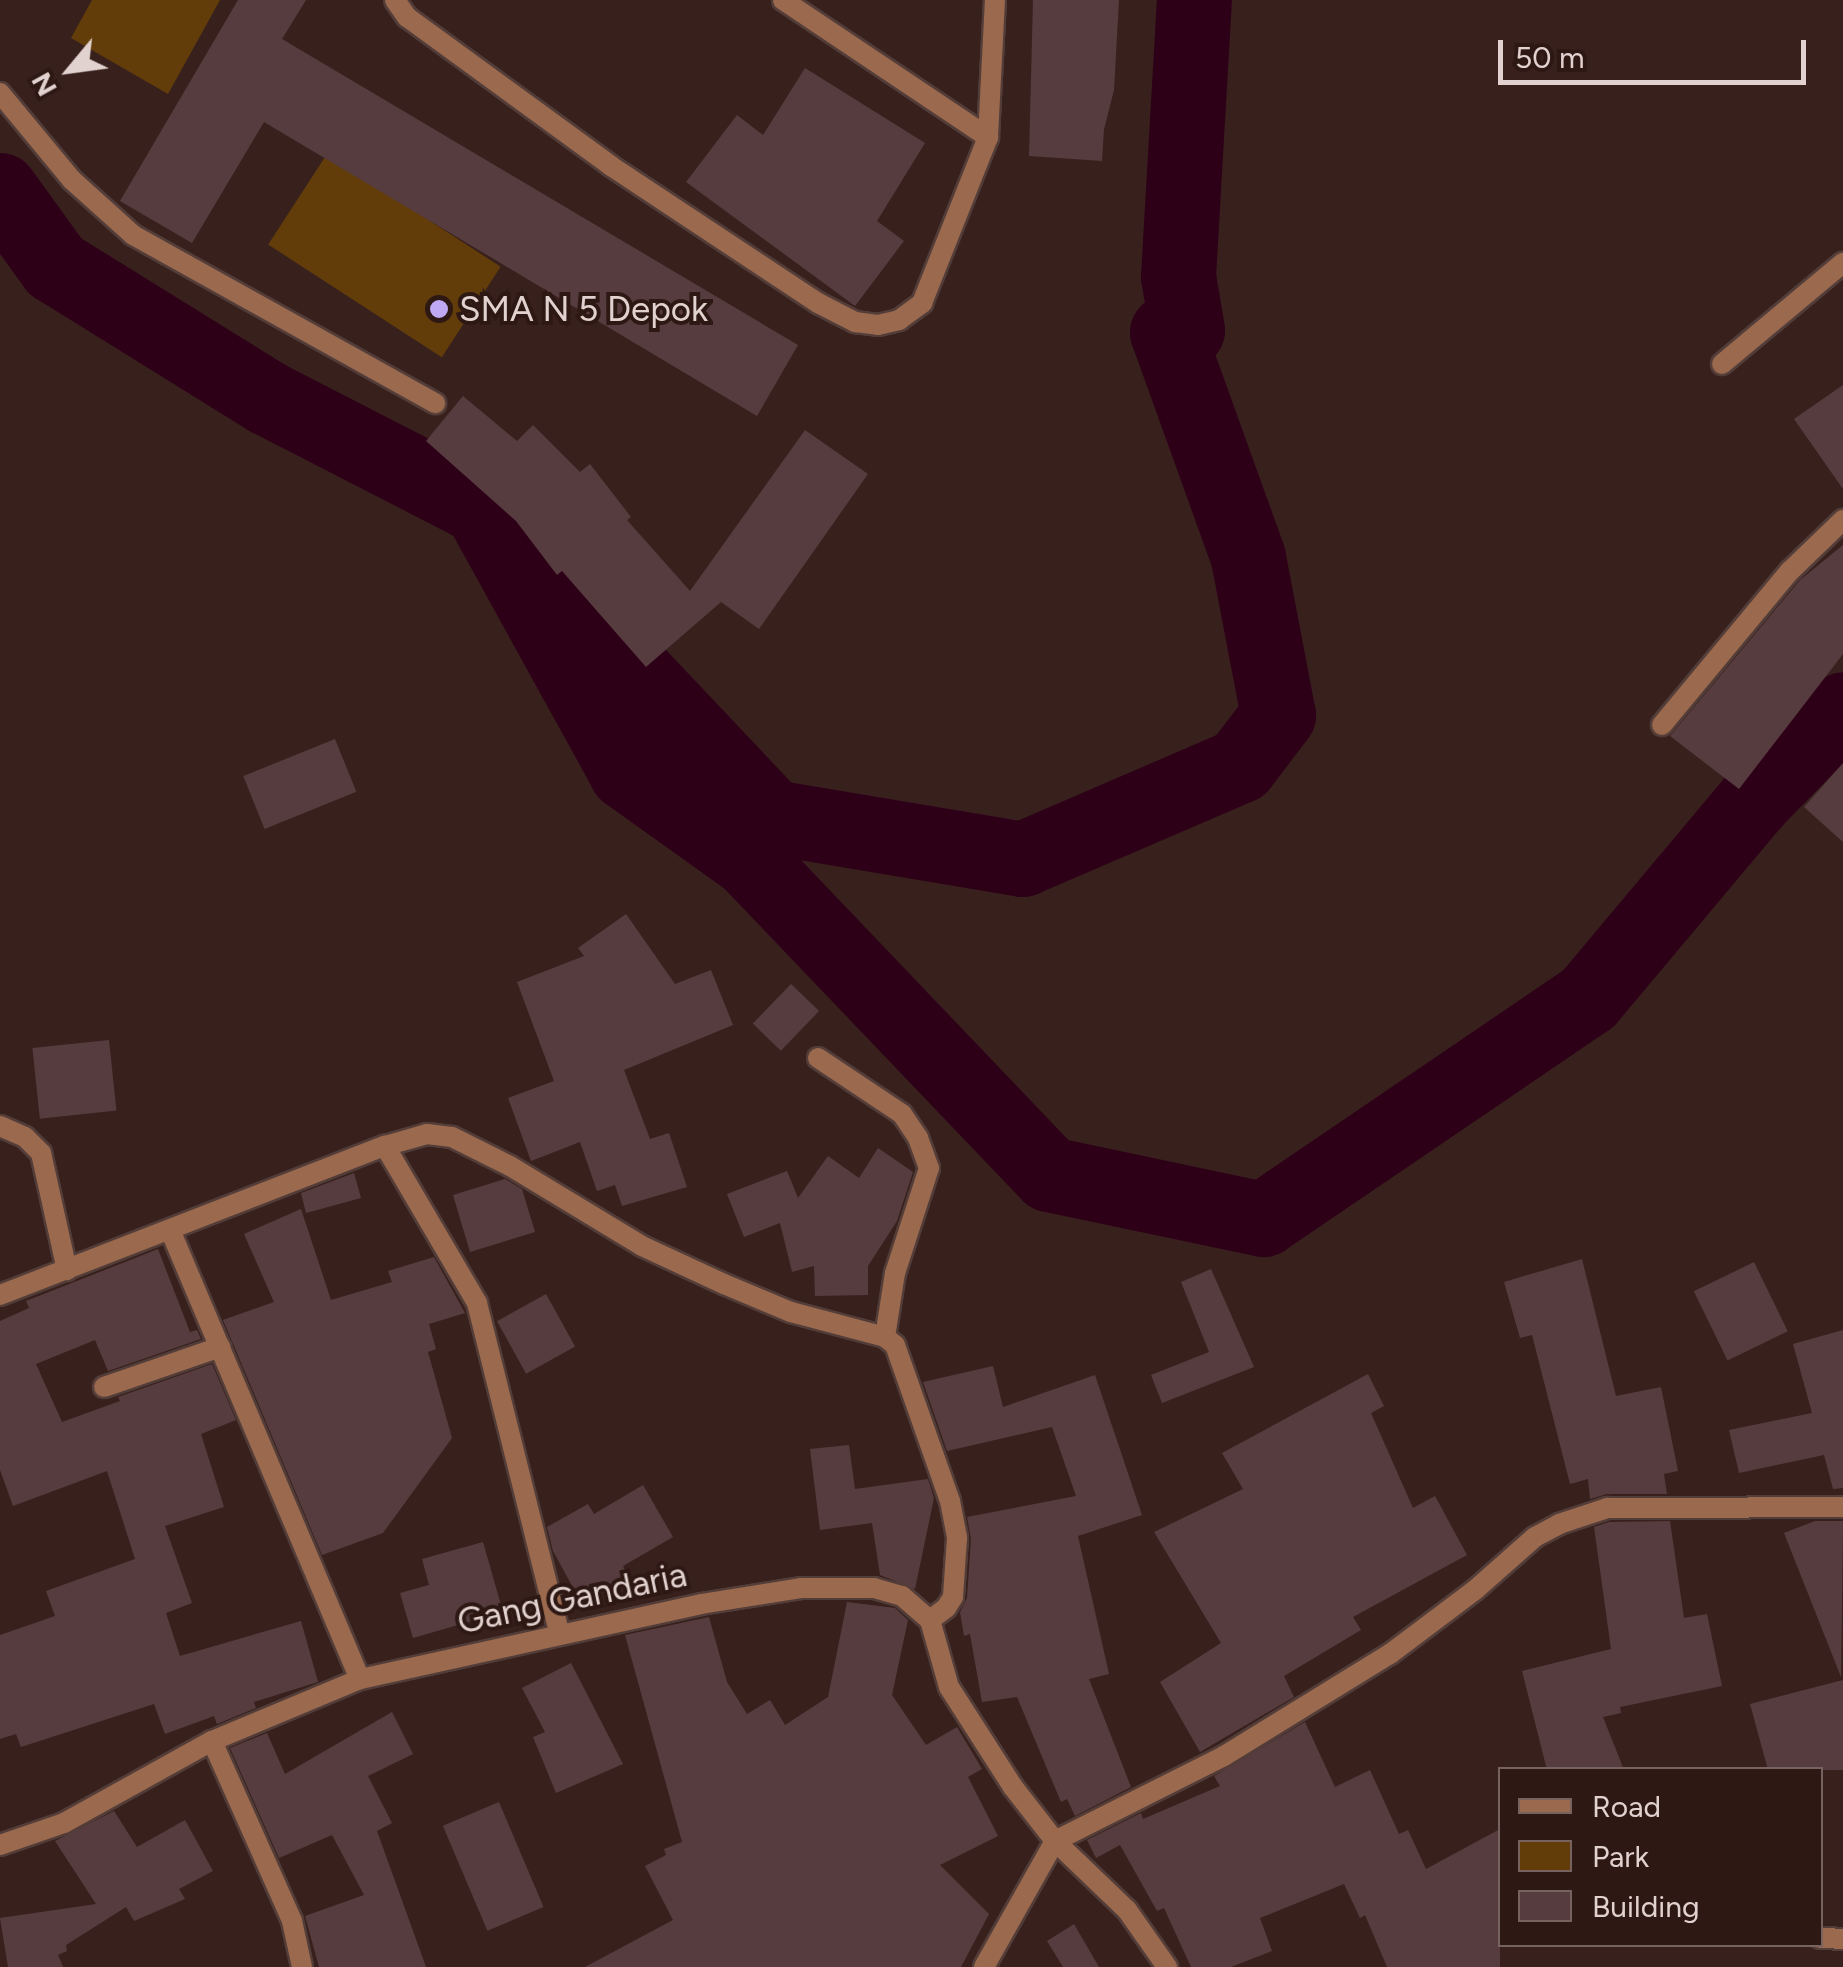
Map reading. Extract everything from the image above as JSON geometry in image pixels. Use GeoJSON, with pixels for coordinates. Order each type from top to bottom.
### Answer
{"type":"FeatureCollection","features":[{"type":"Feature","properties":{"kind":"street"},"geometry":{"type":"LineString","coordinates":[[395,0],[407,17],[611,166],[818,302],[855,322],[878,325],[900,320],[922,304],[988,137],[995,0]]}},
{"type":"Feature","properties":{"kind":"street"},"geometry":{"type":"LineString","coordinates":[[782,0],[988,137]]}},
{"type":"Feature","properties":{"kind":"street"},"geometry":{"type":"LineString","coordinates":[[0,93],[72,180],[133,235],[435,403]]}},
{"type":"Feature","properties":{"kind":"street"},"geometry":{"type":"LineString","coordinates":[[1722,364],[1843,263]]}},
{"type":"Feature","properties":{"kind":"street"},"geometry":{"type":"LineString","coordinates":[[1662,725],[1790,570],[1843,520]]}},
{"type":"Feature","properties":{"kind":"street"},"geometry":{"type":"LineString","coordinates":[[818,1058],[902,1114],[918,1138],[929,1168],[895,1273],[891,1344],[916,1400],[958,1538],[953,1597],[930,1620],[949,1688],[1004,1774],[1054,1841],[1127,1910],[1167,1967]]}},
{"type":"Feature","properties":{"kind":"street"},"geometry":{"type":"LineString","coordinates":[[0,1126],[26,1137],[42,1153],[67,1270]]}},
{"type":"Feature","properties":{"kind":"street"},"geometry":{"type":"LineString","coordinates":[[0,1295],[385,1146],[427,1134],[468,1144],[642,1246],[724,1284],[791,1312],[891,1344]]}},
{"type":"Feature","properties":{"kind":"street"},"geometry":{"type":"LineString","coordinates":[[385,1146],[478,1302],[559,1632]]}},
{"type":"Feature","properties":{"kind":"street"},"geometry":{"type":"LineString","coordinates":[[171,1232],[360,1679]]}},
{"type":"Feature","properties":{"kind":"street"},"geometry":{"type":"LineString","coordinates":[[104,1387],[220,1347]]}},
{"type":"Feature","properties":{"kind":"street"},"geometry":{"type":"LineString","coordinates":[[984,1967],[1054,1841],[1224,1756],[1390,1654],[1476,1590],[1535,1537],[1559,1524],[1606,1508],[1843,1507]]}},
{"type":"Feature","properties":{"kind":"street","name":"Gang Gandaria"},"geometry":{"type":"LineString","coordinates":[[0,1845],[64,1823],[212,1741],[360,1679],[559,1632],[747,1596],[826,1586],[874,1588],[902,1596],[930,1620]]}},
{"type":"Feature","properties":{"kind":"street"},"geometry":{"type":"LineString","coordinates":[[212,1741],[292,1921],[302,1967]]}},
{"type":"Feature","properties":{"kind":"green space"},"geometry":{"type":"Polygon","coordinates":[[[92,0],[220,0],[168,94],[71,38],[92,0]]]}},
{"type":"Feature","properties":{"kind":"green space"},"geometry":{"type":"Polygon","coordinates":[[[327,154],[501,267],[442,357],[268,245],[327,154]]]}},
{"type":"Feature","properties":{"kind":"building"},"geometry":{"type":"Polygon","coordinates":[[[238,0],[306,0],[282,39],[798,345],[757,416],[264,122],[192,243],[120,201],[238,0]]]}},
{"type":"Feature","properties":{"kind":"building"},"geometry":{"type":"Polygon","coordinates":[[[1033,0],[1119,0],[1114,90],[1104,129],[1102,161],[1029,156],[1033,0]]]}},
{"type":"Feature","properties":{"kind":"building"},"geometry":{"type":"Polygon","coordinates":[[[805,68],[925,143],[877,221],[904,241],[855,306],[686,182],[737,115],[763,135],[805,68]]]}},
{"type":"Feature","properties":{"kind":"building"},"geometry":{"type":"Polygon","coordinates":[[[1843,385],[1843,489],[1794,419],[1843,385]]]}},
{"type":"Feature","properties":{"kind":"building"},"geometry":{"type":"Polygon","coordinates":[[[463,396],[517,441],[533,425],[580,472],[590,464],[631,517],[627,520],[690,591],[805,430],[868,474],[759,629],[721,602],[646,667],[562,571],[557,575],[516,521],[426,441],[463,396]]]}},
{"type":"Feature","properties":{"kind":"building"},"geometry":{"type":"Polygon","coordinates":[[[1843,545],[1843,654],[1739,789],[1670,736],[1800,580],[1843,545]]]}},
{"type":"Feature","properties":{"kind":"building"},"geometry":{"type":"Polygon","coordinates":[[[335,739],[356,792],[265,829],[243,776],[335,739]]]}},
{"type":"Feature","properties":{"kind":"building"},"geometry":{"type":"Polygon","coordinates":[[[1843,763],[1843,842],[1804,807],[1843,763]]]}},
{"type":"Feature","properties":{"kind":"building"},"geometry":{"type":"Polygon","coordinates":[[[626,914],[675,984],[711,970],[733,1025],[624,1070],[650,1139],[669,1133],[687,1187],[622,1206],[615,1185],[597,1191],[580,1142],[531,1161],[508,1098],[554,1081],[517,982],[584,956],[578,948],[626,914]]]}},
{"type":"Feature","properties":{"kind":"building"},"geometry":{"type":"Polygon","coordinates":[[[791,984],[819,1011],[781,1051],[753,1024],[791,984]]]}},
{"type":"Feature","properties":{"kind":"building"},"geometry":{"type":"Polygon","coordinates":[[[109,1040],[116,1111],[40,1119],[32,1048],[109,1040]]]}},
{"type":"Feature","properties":{"kind":"building"},"geometry":{"type":"Polygon","coordinates":[[[878,1148],[913,1172],[897,1221],[868,1266],[868,1295],[815,1296],[814,1266],[792,1272],[780,1223],[744,1237],[727,1194],[787,1171],[798,1198],[828,1156],[859,1178],[878,1148]]]}},
{"type":"Feature","properties":{"kind":"building"},"geometry":{"type":"Polygon","coordinates":[[[354,1173],[361,1198],[306,1213],[301,1193],[354,1173]]]}},
{"type":"Feature","properties":{"kind":"building"},"geometry":{"type":"Polygon","coordinates":[[[505,1179],[522,1189],[535,1232],[470,1252],[453,1195],[505,1179]]]}},
{"type":"Feature","properties":{"kind":"building"},"geometry":{"type":"Polygon","coordinates":[[[301,1209],[331,1300],[392,1282],[388,1271],[434,1257],[465,1313],[429,1324],[436,1349],[428,1352],[452,1438],[383,1533],[322,1555],[223,1320],[274,1302],[244,1234],[301,1209]]]}},
{"type":"Feature","properties":{"kind":"building"},"geometry":{"type":"Polygon","coordinates":[[[158,1249],[190,1332],[197,1330],[201,1339],[108,1371],[95,1340],[36,1364],[62,1422],[120,1401],[118,1397],[212,1364],[236,1420],[201,1434],[224,1507],[165,1526],[192,1603],[166,1613],[180,1656],[301,1621],[318,1682],[254,1702],[256,1708],[217,1724],[214,1716],[165,1734],[154,1704],[21,1747],[16,1734],[0,1739],[0,1635],[55,1616],[46,1591],[135,1559],[107,1471],[13,1506],[0,1470],[0,1321],[29,1308],[26,1301],[158,1249]]]}},
{"type":"Feature","properties":{"kind":"building"},"geometry":{"type":"Polygon","coordinates":[[[1582,1259],[1616,1396],[1661,1387],[1678,1471],[1664,1474],[1667,1494],[1607,1494],[1590,1499],[1588,1479],[1570,1484],[1532,1335],[1520,1338],[1504,1282],[1582,1259]]]}},
{"type":"Feature","properties":{"kind":"building"},"geometry":{"type":"Polygon","coordinates":[[[1754,1262],[1788,1331],[1728,1361],[1694,1291],[1754,1262]]]}},
{"type":"Feature","properties":{"kind":"building"},"geometry":{"type":"Polygon","coordinates":[[[1211,1269],[1254,1367],[1162,1403],[1151,1375],[1209,1352],[1181,1282],[1211,1269]]]}},
{"type":"Feature","properties":{"kind":"building"},"geometry":{"type":"Polygon","coordinates":[[[546,1294],[575,1346],[526,1374],[497,1321],[546,1294]]]}},
{"type":"Feature","properties":{"kind":"building"},"geometry":{"type":"Polygon","coordinates":[[[1843,1330],[1843,1488],[1833,1489],[1824,1455],[1739,1473],[1729,1430],[1812,1413],[1793,1344],[1843,1330]]]}},
{"type":"Feature","properties":{"kind":"building"},"geometry":{"type":"Polygon","coordinates":[[[993,1366],[1003,1407],[1095,1375],[1142,1515],[1078,1536],[1109,1674],[1089,1679],[1131,1787],[1075,1816],[1067,1799],[1061,1802],[1017,1697],[982,1702],[970,1634],[964,1636],[960,1612],[967,1598],[971,1539],[967,1517],[1076,1496],[1052,1427],[947,1451],[923,1382],[993,1366]]]}},
{"type":"Feature","properties":{"kind":"building"},"geometry":{"type":"Polygon","coordinates":[[[1368,1374],[1384,1406],[1371,1413],[1413,1508],[1435,1496],[1467,1555],[1353,1617],[1361,1630],[1284,1676],[1294,1697],[1200,1752],[1160,1682],[1221,1643],[1154,1532],[1243,1489],[1222,1453],[1368,1374]]]}},
{"type":"Feature","properties":{"kind":"building"},"geometry":{"type":"Polygon","coordinates":[[[849,1445],[855,1489],[928,1479],[934,1498],[915,1589],[880,1575],[872,1523],[820,1530],[810,1449],[849,1445]]]}},
{"type":"Feature","properties":{"kind":"building"},"geometry":{"type":"Polygon","coordinates":[[[643,1485],[673,1537],[623,1566],[629,1578],[582,1604],[553,1551],[547,1527],[588,1504],[594,1514],[643,1485]]]}},
{"type":"Feature","properties":{"kind":"building"},"geometry":{"type":"Polygon","coordinates":[[[1670,1521],[1684,1618],[1707,1614],[1722,1686],[1620,1707],[1621,1713],[1603,1717],[1623,1767],[1546,1767],[1522,1671],[1611,1649],[1594,1527],[1609,1522],[1670,1521]]]}},
{"type":"Feature","properties":{"kind":"building"},"geometry":{"type":"Polygon","coordinates":[[[1815,1521],[1843,1521],[1841,1677],[1784,1533],[1815,1521]]]}},
{"type":"Feature","properties":{"kind":"building"},"geometry":{"type":"Polygon","coordinates":[[[483,1542],[503,1612],[413,1638],[400,1593],[429,1585],[422,1559],[483,1542]]]}},
{"type":"Feature","properties":{"kind":"building"},"geometry":{"type":"Polygon","coordinates":[[[847,1602],[895,1608],[908,1620],[892,1695],[926,1745],[957,1727],[982,1769],[968,1777],[998,1836],[940,1865],[989,1914],[961,1967],[585,1967],[673,1920],[645,1866],[666,1855],[664,1849],[682,1842],[625,1635],[709,1617],[727,1682],[747,1714],[770,1700],[785,1725],[828,1697],[847,1602]]]}},
{"type":"Feature","properties":{"kind":"building"},"geometry":{"type":"Polygon","coordinates":[[[571,1663],[623,1764],[556,1793],[533,1737],[545,1732],[522,1688],[571,1663]]]}},
{"type":"Feature","properties":{"kind":"building"},"geometry":{"type":"Polygon","coordinates":[[[1843,1680],[1843,1770],[1767,1767],[1750,1704],[1843,1680]]]}},
{"type":"Feature","properties":{"kind":"building"},"geometry":{"type":"Polygon","coordinates":[[[392,1712],[413,1754],[368,1776],[392,1823],[377,1831],[426,1967],[319,1967],[305,1916],[364,1895],[332,1835],[279,1858],[230,1748],[267,1733],[285,1774],[392,1712]]]}},
{"type":"Feature","properties":{"kind":"building"},"geometry":{"type":"Polygon","coordinates":[[[1305,1722],[1335,1787],[1370,1770],[1399,1834],[1408,1830],[1426,1869],[1498,1830],[1500,1967],[1387,1967],[1365,1915],[1360,1918],[1344,1884],[1260,1918],[1272,1951],[1231,1967],[1191,1967],[1164,1908],[1157,1911],[1120,1845],[1096,1858],[1087,1840],[1141,1813],[1143,1819],[1220,1786],[1214,1776],[1305,1722]]]}},
{"type":"Feature","properties":{"kind":"building"},"geometry":{"type":"Polygon","coordinates":[[[499,1802],[544,1907],[487,1931],[443,1826],[499,1802]]]}},
{"type":"Feature","properties":{"kind":"building"},"geometry":{"type":"Polygon","coordinates":[[[114,1811],[137,1847],[185,1820],[213,1871],[179,1889],[185,1899],[134,1921],[126,1907],[66,1945],[67,1951],[58,1955],[63,1967],[8,1967],[0,1918],[96,1904],[55,1841],[114,1811]]]}},
{"type":"Feature","properties":{"kind":"building"},"geometry":{"type":"Polygon","coordinates":[[[1074,1924],[1099,1967],[1063,1967],[1047,1941],[1074,1924]]]}},
{"type":"Feature","properties":{"kind":"waterway"},"geometry":{"type":"LineString","coordinates":[[552,584],[772,817],[1022,859],[1240,765],[1278,715],[1248,557],[1167,332],[1187,330],[1178,276],[1194,0]]}},
{"type":"Feature","properties":{"kind":"waterway"},"geometry":{"type":"LineString","coordinates":[[0,190],[55,266],[268,398],[480,507],[626,772],[748,859],[1049,1174],[1263,1219],[1588,998],[1754,800],[1843,709]]}},
{"type":"Feature","properties":{"kind":"place","name":"SMA N 5 Depok"},"geometry":{"type":"Point","coordinates":[439,309]}}]}
